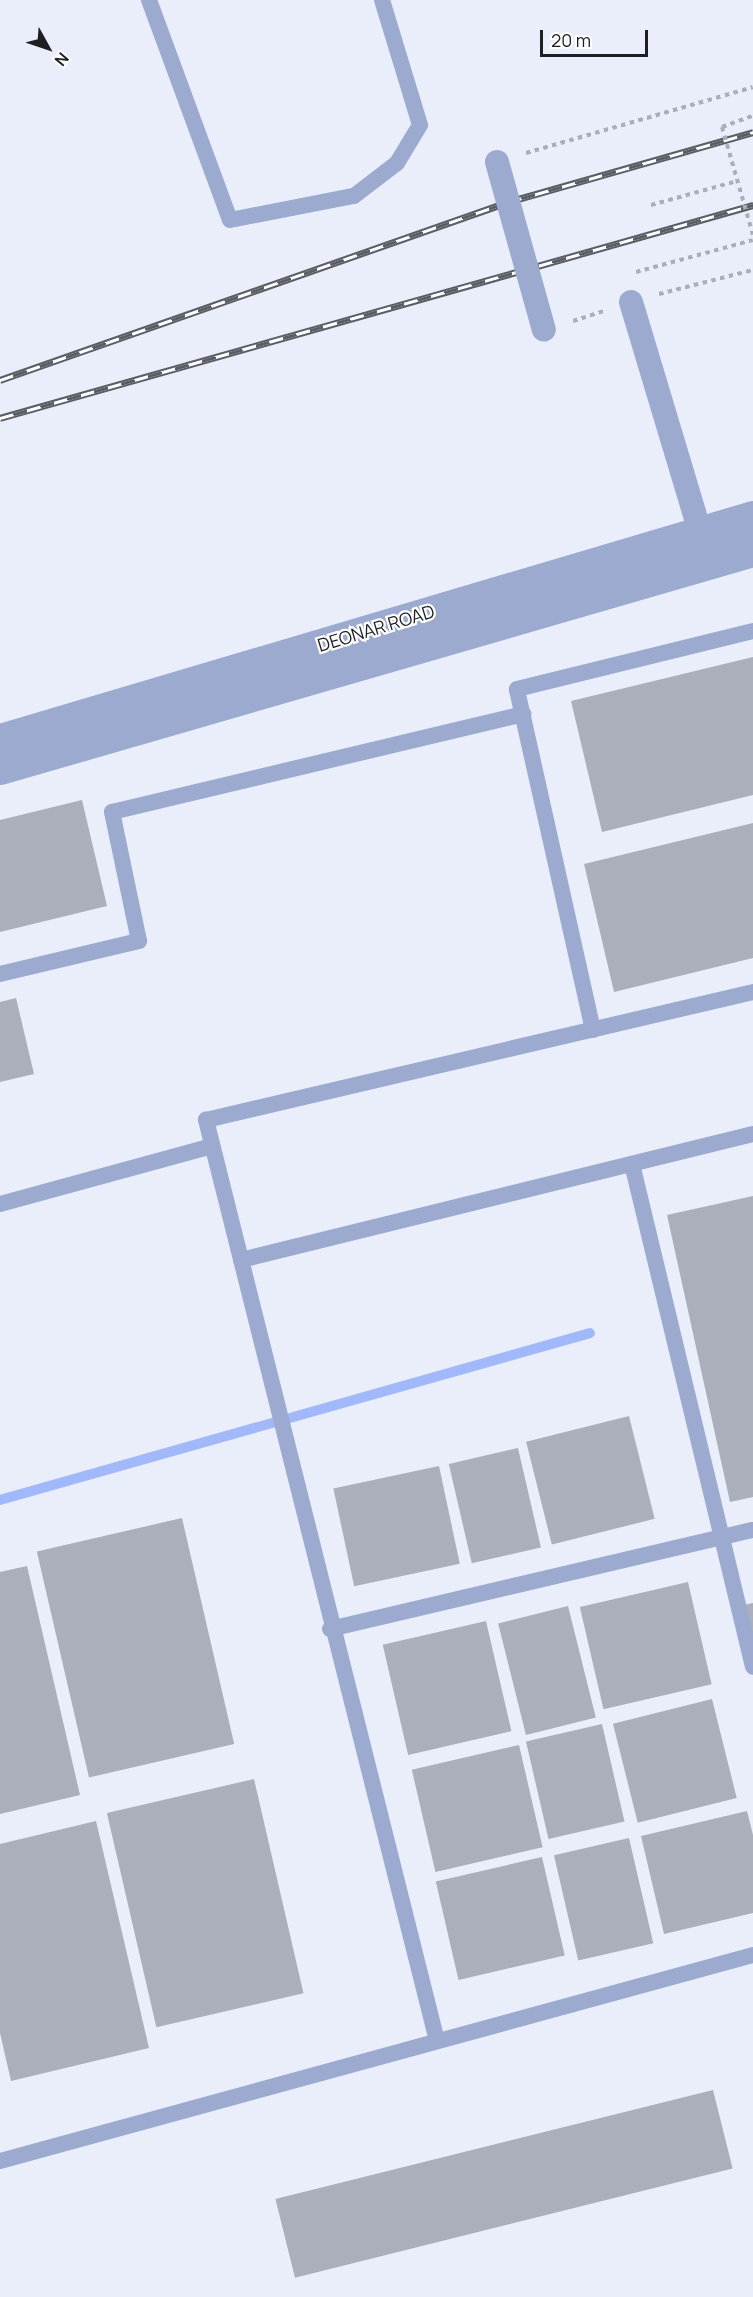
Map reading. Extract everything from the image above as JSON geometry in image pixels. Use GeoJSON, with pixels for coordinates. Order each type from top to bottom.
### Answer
{"type":"FeatureCollection","features":[{"type":"Feature","properties":{"kind":"street"},"geometry":{"type":"LineString","coordinates":[[496,162],[544,330]]}},
{"type":"Feature","properties":{"kind":"street"},"geometry":{"type":"LineString","coordinates":[[631,302],[705,547]]}},
{"type":"Feature","properties":{"kind":"street","name":"DEONAR ROAD"},"geometry":{"type":"LineString","coordinates":[[0,740],[421,630],[705,547],[753,517]]}},
{"type":"Feature","properties":{"kind":"street","name":"DEONAR ROAD"},"geometry":{"type":"LineString","coordinates":[[705,547],[753,550]]}},
{"type":"Feature","properties":{"kind":"street","name":"DEONAR ROAD"},"geometry":{"type":"LineString","coordinates":[[0,768],[421,630]]}},
{"type":"Feature","properties":{"kind":"lane"},"geometry":{"type":"LineString","coordinates":[[149,0],[230,220],[354,196],[397,163],[420,125],[382,0]]}},
{"type":"Feature","properties":{"kind":"lane"},"geometry":{"type":"LineString","coordinates":[[593,1030],[517,688],[753,631]]}},
{"type":"Feature","properties":{"kind":"lane"},"geometry":{"type":"LineString","coordinates":[[0,974],[139,941],[112,812],[524,714]]}},
{"type":"Feature","properties":{"kind":"lane"},"geometry":{"type":"LineString","coordinates":[[437,2041],[330,1629],[206,1120],[753,992]]}},
{"type":"Feature","properties":{"kind":"lane"},"geometry":{"type":"LineString","coordinates":[[241,1260],[753,1134]]}},
{"type":"Feature","properties":{"kind":"lane"},"geometry":{"type":"LineString","coordinates":[[0,1204],[212,1146]]}},
{"type":"Feature","properties":{"kind":"lane"},"geometry":{"type":"LineString","coordinates":[[632,1164],[753,1667]]}},
{"type":"Feature","properties":{"kind":"lane"},"geometry":{"type":"LineString","coordinates":[[330,1629],[753,1530]]}},
{"type":"Feature","properties":{"kind":"lane"},"geometry":{"type":"LineString","coordinates":[[0,2161],[753,1955]]}},
{"type":"Feature","properties":{"kind":"path"},"geometry":{"type":"LineString","coordinates":[[496,162],[753,87]]}},
{"type":"Feature","properties":{"kind":"path"},"geometry":{"type":"LineString","coordinates":[[753,116],[722,127],[753,235]]}},
{"type":"Feature","properties":{"kind":"path"},"geometry":{"type":"LineString","coordinates":[[651,205],[737,181]]}},
{"type":"Feature","properties":{"kind":"path"},"geometry":{"type":"LineString","coordinates":[[544,330],[631,302],[621,276],[753,240]]}},
{"type":"Feature","properties":{"kind":"path"},"geometry":{"type":"LineString","coordinates":[[680,289],[753,270]]}},
{"type":"Feature","properties":{"kind":"building"},"geometry":{"type":"Polygon","coordinates":[[[753,657],[753,795],[602,832],[571,701],[753,657]]]}},
{"type":"Feature","properties":{"kind":"building"},"geometry":{"type":"Polygon","coordinates":[[[82,800],[107,906],[0,932],[0,820],[82,800]]]}},
{"type":"Feature","properties":{"kind":"building"},"geometry":{"type":"Polygon","coordinates":[[[753,823],[753,958],[614,992],[584,864],[753,823]]]}},
{"type":"Feature","properties":{"kind":"building"},"geometry":{"type":"Polygon","coordinates":[[[16,998],[34,1074],[0,1082],[0,1002],[16,998]]]}},
{"type":"Feature","properties":{"kind":"building"},"geometry":{"type":"Polygon","coordinates":[[[753,1196],[753,1497],[730,1502],[667,1215],[753,1196]]]}},
{"type":"Feature","properties":{"kind":"building"},"geometry":{"type":"Polygon","coordinates":[[[629,1416],[655,1519],[552,1544],[526,1442],[629,1416]]]}},
{"type":"Feature","properties":{"kind":"building"},"geometry":{"type":"Polygon","coordinates":[[[518,1448],[541,1547],[472,1563],[449,1464],[518,1448]]]}},
{"type":"Feature","properties":{"kind":"building"},"geometry":{"type":"Polygon","coordinates":[[[439,1466],[460,1564],[354,1586],[333,1488],[439,1466]]]}},
{"type":"Feature","properties":{"kind":"building"},"geometry":{"type":"Polygon","coordinates":[[[182,1518],[234,1744],[89,1778],[37,1552],[182,1518]]]}},
{"type":"Feature","properties":{"kind":"building"},"geometry":{"type":"Polygon","coordinates":[[[27,1566],[80,1795],[0,1814],[0,1572],[27,1566]]]}},
{"type":"Feature","properties":{"kind":"building"},"geometry":{"type":"Polygon","coordinates":[[[688,1582],[712,1684],[603,1709],[580,1607],[688,1582]]]}},
{"type":"Feature","properties":{"kind":"building"},"geometry":{"type":"Polygon","coordinates":[[[753,1603],[753,1639],[744,1605],[753,1603]]]}},
{"type":"Feature","properties":{"kind":"building"},"geometry":{"type":"Polygon","coordinates":[[[568,1606],[596,1718],[526,1735],[498,1623],[568,1606]]]}},
{"type":"Feature","properties":{"kind":"building"},"geometry":{"type":"Polygon","coordinates":[[[486,1621],[511,1731],[408,1755],[383,1645],[486,1621]]]}},
{"type":"Feature","properties":{"kind":"building"},"geometry":{"type":"Polygon","coordinates":[[[712,1699],[737,1798],[638,1823],[613,1724],[712,1699]]]}},
{"type":"Feature","properties":{"kind":"building"},"geometry":{"type":"Polygon","coordinates":[[[602,1724],[624,1821],[548,1839],[526,1742],[602,1724]]]}},
{"type":"Feature","properties":{"kind":"building"},"geometry":{"type":"Polygon","coordinates":[[[519,1745],[543,1847],[435,1872],[412,1770],[519,1745]]]}},
{"type":"Feature","properties":{"kind":"building"},"geometry":{"type":"Polygon","coordinates":[[[254,1779],[303,1993],[156,2027],[107,1813],[254,1779]]]}},
{"type":"Feature","properties":{"kind":"building"},"geometry":{"type":"Polygon","coordinates":[[[747,1811],[753,1835],[753,1913],[664,1934],[641,1836],[747,1811]]]}},
{"type":"Feature","properties":{"kind":"building"},"geometry":{"type":"Polygon","coordinates":[[[96,1821],[149,2048],[11,2081],[0,2033],[0,1844],[96,1821]]]}},
{"type":"Feature","properties":{"kind":"building"},"geometry":{"type":"Polygon","coordinates":[[[629,1838],[653,1943],[578,1961],[554,1855],[629,1838]]]}},
{"type":"Feature","properties":{"kind":"building"},"geometry":{"type":"Polygon","coordinates":[[[542,1857],[565,1955],[459,1980],[436,1882],[542,1857]]]}},
{"type":"Feature","properties":{"kind":"building"},"geometry":{"type":"Polygon","coordinates":[[[713,2090],[733,2169],[295,2278],[275,2199],[713,2090]]]}},
{"type":"Feature","properties":{"kind":"waterway"},"geometry":{"type":"LineString","coordinates":[[0,1500],[590,1333]]}},
{"type":"Feature","properties":{"kind":"railway"},"geometry":{"type":"LineString","coordinates":[[0,380],[508,202],[753,132]]}},
{"type":"Feature","properties":{"kind":"railway"},"geometry":{"type":"LineString","coordinates":[[0,418],[753,205]]}}]}
